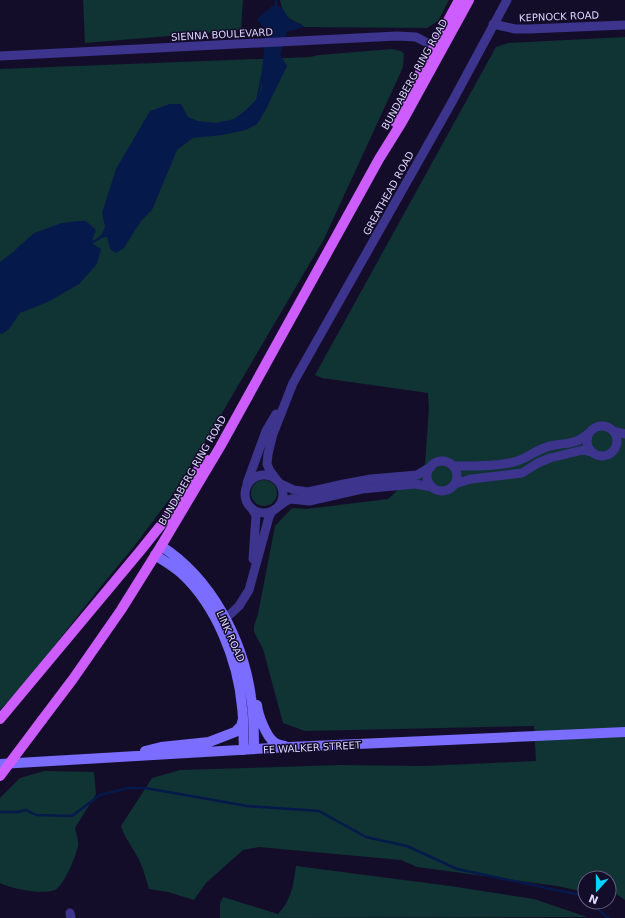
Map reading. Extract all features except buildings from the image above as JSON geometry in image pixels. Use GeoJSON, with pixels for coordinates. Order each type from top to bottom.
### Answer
{"type":"FeatureCollection","features":[{"type":"Feature","properties":{"kind":"main road","name":"BUNDABERG RING ROAD"},"geometry":{"type":"LineString","coordinates":[[438,48],[459,0]]}},
{"type":"Feature","properties":{"kind":"main road","name":"BUNDABERG RING ROAD"},"geometry":{"type":"LineString","coordinates":[[0,776],[73,679],[121,610],[161,546],[220,447],[379,159],[391,130],[438,48],[469,0]]}},
{"type":"Feature","properties":{"kind":"main road"},"geometry":{"type":"LineString","coordinates":[[0,719],[141,550],[169,514],[196,472],[220,447]]}},
{"type":"Feature","properties":{"kind":"main road","name":"LINK ROAD"},"geometry":{"type":"LineString","coordinates":[[161,546],[175,555],[195,574],[213,598],[234,664],[240,691],[244,750]]}},
{"type":"Feature","properties":{"kind":"main road","name":"LINK ROAD"},"geometry":{"type":"LineString","coordinates":[[155,555],[172,566],[185,578],[233,636],[245,667],[251,698],[254,749]]}},
{"type":"Feature","properties":{"kind":"main road"},"geometry":{"type":"LineString","coordinates":[[245,667],[253,685],[258,715],[269,736],[275,743],[290,747]]}},
{"type":"Feature","properties":{"kind":"main road"},"geometry":{"type":"LineString","coordinates":[[112,758],[161,747],[209,742],[235,732],[241,726],[243,719]]}},
{"type":"Feature","properties":{"kind":"main road","name":"FE WALKER STREET"},"geometry":{"type":"LineString","coordinates":[[0,764],[290,747],[625,732]]}},
{"type":"Feature","properties":{"kind":"street","name":"GREATHEAD ROAD"},"geometry":{"type":"LineString","coordinates":[[252,578],[256,515],[246,500],[245,490],[266,431],[452,102],[507,0]]}},
{"type":"Feature","properties":{"kind":"street","name":"KEPNOCK ROAD"},"geometry":{"type":"LineString","coordinates":[[494,24],[515,29],[625,25]]}},
{"type":"Feature","properties":{"kind":"street","name":"SIENNA BOULEVARD"},"geometry":{"type":"LineString","coordinates":[[0,56],[397,36],[416,37],[438,48]]}},
{"type":"Feature","properties":{"kind":"street","name":"GREATHEAD ROAD"},"geometry":{"type":"LineString","coordinates":[[221,621],[239,606],[245,598],[269,517],[283,495],[279,481],[270,471],[267,464],[268,454],[287,396]]}},
{"type":"Feature","properties":{"kind":"street"},"geometry":{"type":"LineString","coordinates":[[245,490],[247,484],[257,475],[264,474],[294,490],[308,492],[364,480],[417,475],[434,464],[443,462],[452,466],[478,466],[517,461],[544,447],[573,442],[584,438],[592,429],[601,426],[625,434]]}},
{"type":"Feature","properties":{"kind":"street"},"geometry":{"type":"LineString","coordinates":[[613,431],[617,439],[616,447]]}},
{"type":"Feature","properties":{"kind":"street"},"geometry":{"type":"LineString","coordinates":[[589,433],[588,445],[592,452]]}},
{"type":"Feature","properties":{"kind":"street"},"geometry":{"type":"LineString","coordinates":[[252,509],[262,513],[276,508],[286,501],[309,501],[362,489],[416,484],[432,487],[438,491],[446,491],[455,484],[471,479],[522,473],[544,460],[583,450],[592,452],[596,455],[605,456],[613,451],[620,443],[625,442]]}},
{"type":"Feature","properties":{"kind":"street"},"geometry":{"type":"LineString","coordinates":[[452,466],[457,476],[455,484]]}},
{"type":"Feature","properties":{"kind":"street"},"geometry":{"type":"LineString","coordinates":[[431,467],[427,475],[432,487]]}},
{"type":"Feature","properties":{"kind":"green space"},"geometry":{"type":"Polygon","coordinates":[[[83,0],[243,0],[241,30],[85,43],[83,0]]]}},
{"type":"Feature","properties":{"kind":"green space"},"geometry":{"type":"Polygon","coordinates":[[[280,0],[449,0],[438,21],[427,28],[304,27],[287,17],[282,9],[280,0]]]}},
{"type":"Feature","properties":{"kind":"green space"},"geometry":{"type":"Polygon","coordinates":[[[625,37],[625,900],[617,894],[617,870],[577,870],[577,890],[557,886],[417,867],[401,860],[259,847],[243,850],[206,883],[194,900],[168,892],[149,889],[138,857],[121,826],[152,778],[180,770],[340,765],[423,766],[536,761],[534,726],[305,731],[283,723],[263,649],[254,632],[275,526],[292,508],[306,509],[388,499],[425,464],[429,408],[428,393],[322,378],[315,375],[496,47],[508,43],[625,37]]]}},
{"type":"Feature","properties":{"kind":"green space"},"geometry":{"type":"Polygon","coordinates":[[[392,49],[401,51],[404,54],[403,67],[324,239],[208,437],[171,497],[132,549],[30,677],[0,710],[0,69],[310,57],[392,49]]]}},
{"type":"Feature","properties":{"kind":"green space"},"geometry":{"type":"Polygon","coordinates":[[[264,480],[273,484],[277,493],[273,502],[264,506],[255,502],[251,493],[255,484],[264,480]]]}},
{"type":"Feature","properties":{"kind":"green space"},"geometry":{"type":"Polygon","coordinates":[[[44,771],[94,772],[96,794],[75,828],[78,846],[66,877],[55,890],[35,892],[0,883],[0,798],[20,778],[44,771]]]}},
{"type":"Feature","properties":{"kind":"green space"},"geometry":{"type":"Polygon","coordinates":[[[296,866],[450,886],[534,899],[587,917],[220,918],[220,903],[223,897],[278,914],[289,897],[293,886],[296,866]]]}},
{"type":"Feature","properties":{"kind":"water"},"geometry":{"type":"Polygon","coordinates":[[[272,6],[281,7],[290,20],[301,24],[304,27],[287,32],[280,55],[287,66],[264,113],[257,124],[246,130],[222,135],[193,138],[177,150],[152,210],[141,221],[124,248],[116,253],[110,249],[107,237],[100,238],[105,227],[102,213],[116,169],[150,111],[170,104],[181,104],[188,117],[198,121],[216,123],[234,119],[245,111],[258,98],[262,88],[264,28],[257,19],[272,6]]]}},
{"type":"Feature","properties":{"kind":"water"},"geometry":{"type":"Polygon","coordinates":[[[86,221],[96,230],[91,243],[101,249],[97,264],[79,284],[48,302],[20,313],[9,329],[2,334],[0,333],[0,262],[34,233],[62,223],[86,221]]]}},
{"type":"Feature","properties":{"kind":"waterway"},"geometry":{"type":"LineString","coordinates":[[276,0],[276,9]]}},
{"type":"Feature","properties":{"kind":"waterway"},"geometry":{"type":"LineString","coordinates":[[257,101],[263,72]]}},
{"type":"Feature","properties":{"kind":"waterway"},"geometry":{"type":"LineString","coordinates":[[89,244],[101,236]]}},
{"type":"Feature","properties":{"kind":"waterway"},"geometry":{"type":"LineString","coordinates":[[0,812],[18,812],[26,810],[36,815],[72,816],[100,795],[128,788],[145,788],[247,806],[319,811],[366,837],[407,846],[457,869],[577,894]]}},
{"type":"Feature","properties":{"kind":"waterway"},"geometry":{"type":"LineString","coordinates":[[599,910],[609,918]]}}]}
